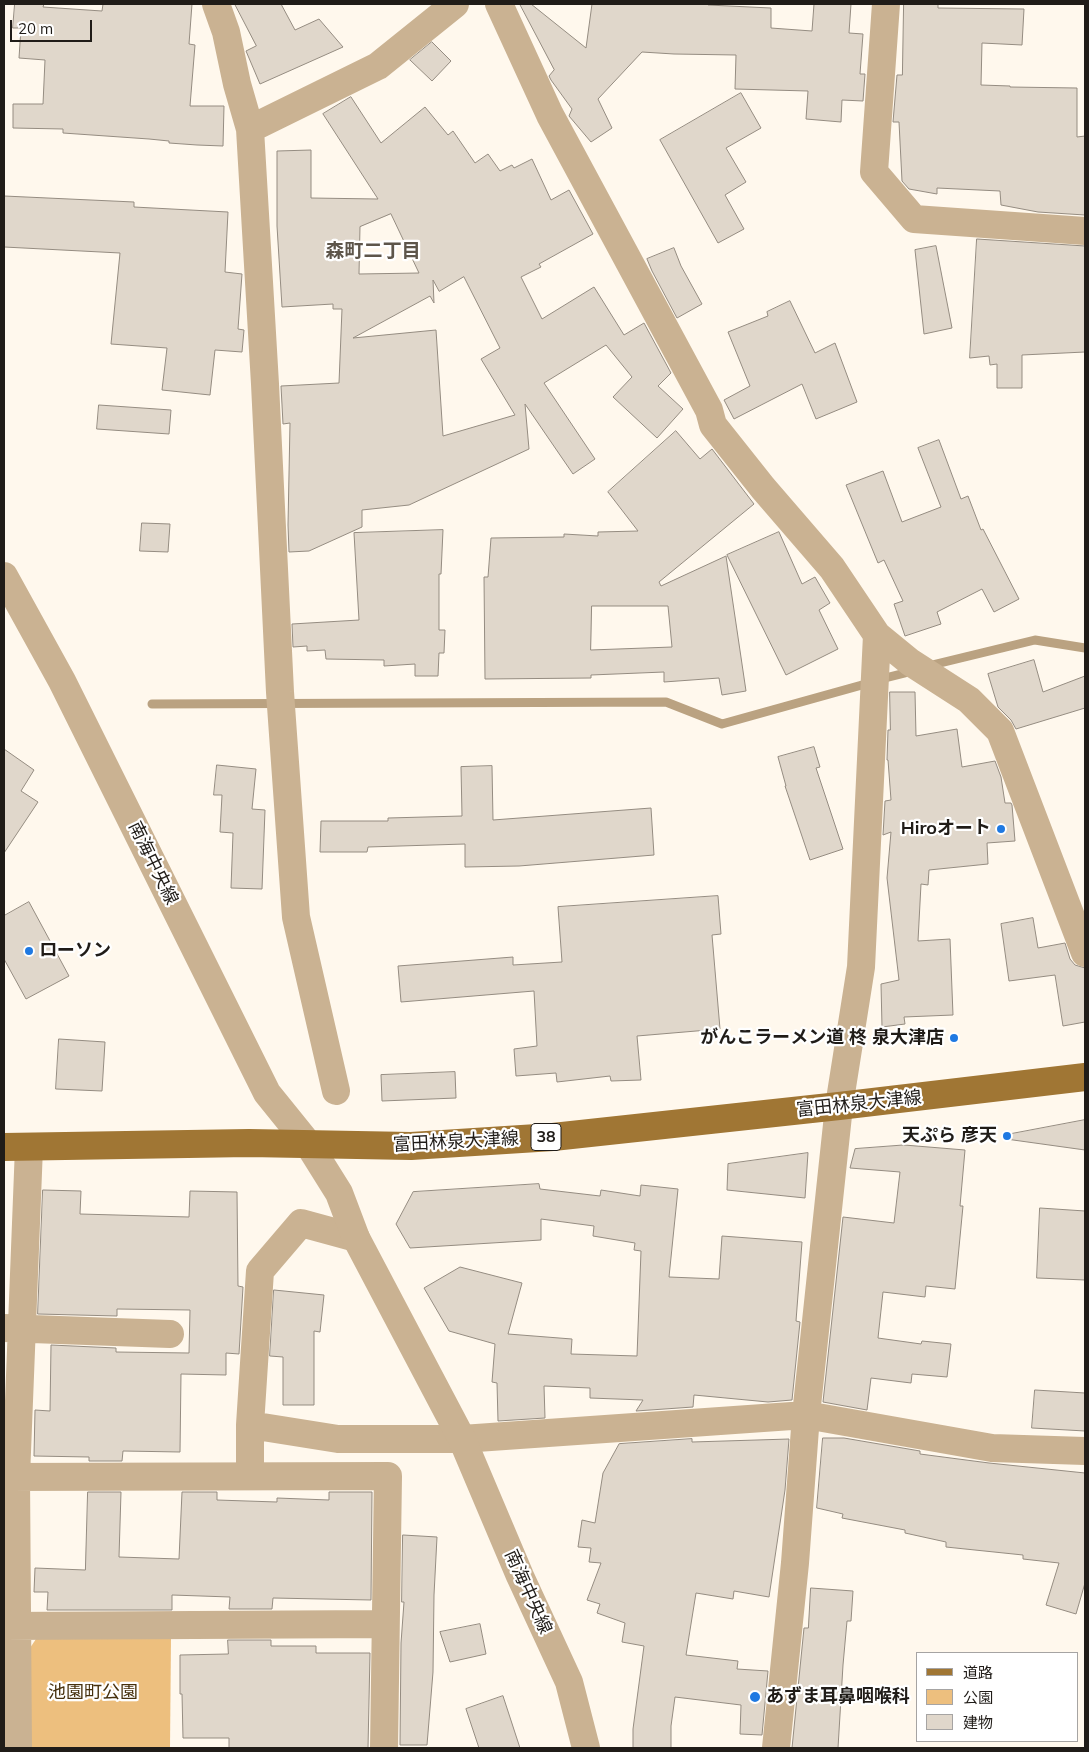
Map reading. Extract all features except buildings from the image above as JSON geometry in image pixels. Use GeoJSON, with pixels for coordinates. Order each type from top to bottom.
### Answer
{"type":"FeatureCollection","features":[{"type":"Feature","properties":{"kind":"main road","name":"富田林泉大津線"},"geometry":{"type":"LineString","coordinates":[[16,1147],[249,1143],[411,1146],[553,1137],[1085,1078]]}},
{"type":"Feature","properties":{"kind":"street"},"geometry":{"type":"LineString","coordinates":[[216,4],[226,32],[237,84],[250,128],[280,692],[296,917],[336,1090]]}},
{"type":"Feature","properties":{"kind":"street"},"geometry":{"type":"LineString","coordinates":[[250,128],[378,66],[455,4]]}},
{"type":"Feature","properties":{"kind":"street"},"geometry":{"type":"LineString","coordinates":[[499,4],[550,115],[709,410],[713,425],[763,488],[832,568],[877,636],[919,668],[969,700],[1000,731],[1085,953]]}},
{"type":"Feature","properties":{"kind":"street"},"geometry":{"type":"LineString","coordinates":[[886,4],[874,172],[914,219],[1085,231]]}},
{"type":"Feature","properties":{"kind":"street","name":"南海中央線"},"geometry":{"type":"LineString","coordinates":[[4,576],[62,681],[267,1093],[309,1145],[339,1193],[356,1238],[462,1439],[520,1576],[569,1682],[586,1748]]}},
{"type":"Feature","properties":{"kind":"street"},"geometry":{"type":"LineString","coordinates":[[776,1748],[795,1563],[806,1416],[839,1106],[861,967],[877,636]]}},
{"type":"Feature","properties":{"kind":"street"},"geometry":{"type":"LineString","coordinates":[[16,1147],[10,1477],[11,1626],[18,1748]]}},
{"type":"Feature","properties":{"kind":"street"},"geometry":{"type":"LineString","coordinates":[[250,1476],[250,1425],[260,1271],[301,1223],[356,1238]]}},
{"type":"Feature","properties":{"kind":"street"},"geometry":{"type":"LineString","coordinates":[[12,1328],[170,1334]]}},
{"type":"Feature","properties":{"kind":"street"},"geometry":{"type":"LineString","coordinates":[[250,1425],[338,1439],[462,1439],[806,1416],[992,1448],[1085,1451]]}},
{"type":"Feature","properties":{"kind":"street"},"geometry":{"type":"LineString","coordinates":[[10,1477],[388,1476],[384,1748]]}},
{"type":"Feature","properties":{"kind":"street"},"geometry":{"type":"LineString","coordinates":[[11,1626],[385,1624]]}},
{"type":"Feature","properties":{"kind":"green space","name":"池園町公園"},"geometry":{"type":"Polygon","coordinates":[[[171,1637],[170,1748],[28,1748],[30,1648],[36,1639],[171,1637]]]}},
{"type":"Feature","properties":{"kind":"waterway"},"geometry":{"type":"LineString","coordinates":[[932,665],[1035,640],[1085,648]]}},
{"type":"Feature","properties":{"kind":"waterway"},"geometry":{"type":"LineString","coordinates":[[881,679],[905,673]]}},
{"type":"Feature","properties":{"kind":"waterway"},"geometry":{"type":"LineString","coordinates":[[152,704],[666,702],[722,724],[862,685]]}},
{"type":"Feature","properties":{"kind":"place","name":"Hiroオート"},"geometry":{"type":"Point","coordinates":[1001,829]}},
{"type":"Feature","properties":{"kind":"place","name":"ローソン"},"geometry":{"type":"Point","coordinates":[29,951]}},
{"type":"Feature","properties":{"kind":"place","name":"がんこラーメン道 柊 泉大津店"},"geometry":{"type":"Point","coordinates":[954,1038]}},
{"type":"Feature","properties":{"kind":"place","name":"天ぷら 彦天"},"geometry":{"type":"Point","coordinates":[1007,1136]}},
{"type":"Feature","properties":{"kind":"place","name":"あずま耳鼻咽喉科"},"geometry":{"type":"Point","coordinates":[755,1697]}},
{"type":"Feature","properties":{"kind":"district","name":"森町二丁目"},"geometry":{"type":"Point","coordinates":[373,251]}}]}
